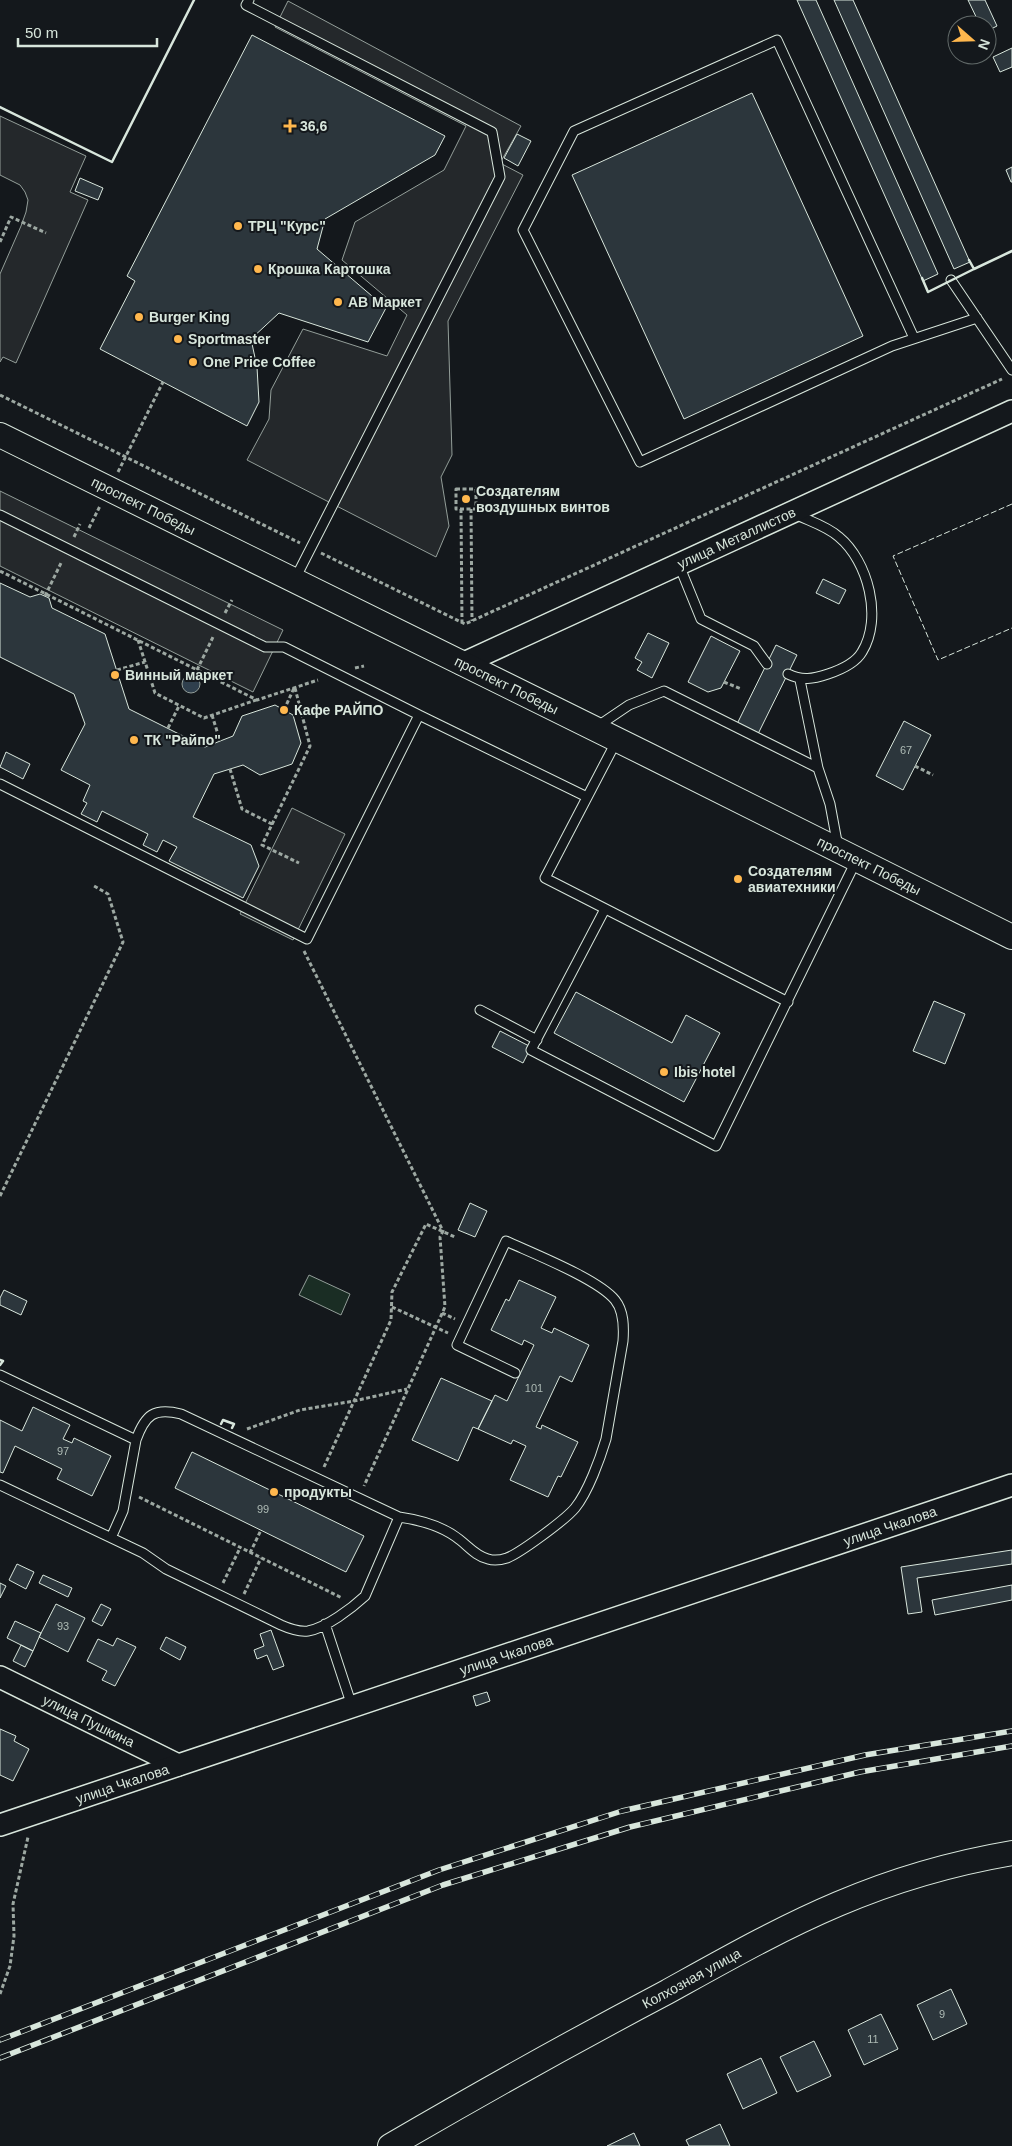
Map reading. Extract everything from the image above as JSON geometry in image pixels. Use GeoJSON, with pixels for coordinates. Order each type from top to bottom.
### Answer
{"type":"FeatureCollection","features":[{"type":"Feature","properties":{"kind":"main road","name":"проспект Победы"},"geometry":{"type":"LineString","coordinates":[[0,435],[617,739],[1012,937]]}},
{"type":"Feature","properties":{"kind":"main road","name":"Колхозная улица"},"geometry":{"type":"LineString","coordinates":[[390,2146],[543,2059],[792,1925],[839,1903],[886,1885],[935,1870],[1012,1853]]}},
{"type":"Feature","properties":{"kind":"street","name":"улица Металлистов"},"geometry":{"type":"LineString","coordinates":[[462,664],[1012,411]]}},
{"type":"Feature","properties":{"kind":"street","name":"улица Чкалова"},"geometry":{"type":"LineString","coordinates":[[0,1825],[1012,1485]]}},
{"type":"Feature","properties":{"kind":"street","name":"улица Пушкина"},"geometry":{"type":"LineString","coordinates":[[0,1677],[178,1765]]}},
{"type":"Feature","properties":{"kind":"lane"},"geometry":{"type":"LineString","coordinates":[[249,0],[246,5],[492,132],[500,177],[294,580]]}},
{"type":"Feature","properties":{"kind":"lane"},"geometry":{"type":"LineString","coordinates":[[914,338],[777,40],[574,131],[523,230],[640,462],[892,346],[977,318]]}},
{"type":"Feature","properties":{"kind":"lane"},"geometry":{"type":"LineString","coordinates":[[951,280],[1012,370]]}},
{"type":"Feature","properties":{"kind":"lane"},"geometry":{"type":"LineString","coordinates":[[788,674],[800,680],[826,675],[840,670],[851,663],[862,652],[868,636],[871,618],[871,602],[862,572],[851,549],[839,536],[792,513]]}},
{"type":"Feature","properties":{"kind":"lane"},"geometry":{"type":"LineString","coordinates":[[0,515],[265,647],[284,647],[587,797]]}},
{"type":"Feature","properties":{"kind":"lane"},"geometry":{"type":"LineString","coordinates":[[679,565],[701,619],[754,646],[767,664]]}},
{"type":"Feature","properties":{"kind":"lane"},"geometry":{"type":"LineString","coordinates":[[605,909],[531,1050],[716,1146],[788,1002],[848,855],[818,768],[800,680]]}},
{"type":"Feature","properties":{"kind":"lane"},"geometry":{"type":"LineString","coordinates":[[594,728],[629,705],[664,691],[818,768]]}},
{"type":"Feature","properties":{"kind":"lane"},"geometry":{"type":"LineString","coordinates":[[0,784],[307,939],[419,715]]}},
{"type":"Feature","properties":{"kind":"lane"},"geometry":{"type":"LineString","coordinates":[[617,739],[545,878],[788,1002]]}},
{"type":"Feature","properties":{"kind":"lane"},"geometry":{"type":"LineString","coordinates":[[480,1010],[537,1040]]}},
{"type":"Feature","properties":{"kind":"lane"},"geometry":{"type":"LineString","coordinates":[[111,1538],[123,1511],[136,1440],[144,1422],[151,1414],[164,1411],[181,1414],[399,1517],[414,1519],[435,1526],[459,1539],[478,1556],[488,1560],[506,1558],[516,1554],[575,1508],[602,1453],[611,1418],[624,1325],[621,1312],[615,1300],[606,1292],[579,1276],[506,1240],[457,1345],[515,1373]]}},
{"type":"Feature","properties":{"kind":"lane"},"geometry":{"type":"LineString","coordinates":[[0,1375],[136,1440]]}},
{"type":"Feature","properties":{"kind":"lane"},"geometry":{"type":"LineString","coordinates":[[0,1485],[143,1553],[166,1569],[293,1630],[310,1631],[325,1624],[356,1605],[365,1596],[399,1517]]}},
{"type":"Feature","properties":{"kind":"lane"},"geometry":{"type":"LineString","coordinates":[[325,1624],[352,1706]]}},
{"type":"Feature","properties":{"kind":"path"},"geometry":{"type":"LineString","coordinates":[[0,242],[11,218],[46,233]]}},
{"type":"Feature","properties":{"kind":"path"},"geometry":{"type":"LineString","coordinates":[[0,395],[464,624],[1003,379]]}},
{"type":"Feature","properties":{"kind":"path"},"geometry":{"type":"LineString","coordinates":[[89,528],[163,382]]}},
{"type":"Feature","properties":{"kind":"path"},"geometry":{"type":"LineString","coordinates":[[456,489],[476,489],[476,509],[461,509],[456,510],[456,489]]}},
{"type":"Feature","properties":{"kind":"path"},"geometry":{"type":"LineString","coordinates":[[461,509],[462,623]]}},
{"type":"Feature","properties":{"kind":"path"},"geometry":{"type":"LineString","coordinates":[[471,509],[472,621]]}},
{"type":"Feature","properties":{"kind":"path"},"geometry":{"type":"LineString","coordinates":[[462,565],[471,565]]}},
{"type":"Feature","properties":{"kind":"path"},"geometry":{"type":"LineString","coordinates":[[0,571],[257,700]]}},
{"type":"Feature","properties":{"kind":"path"},"geometry":{"type":"LineString","coordinates":[[138,640],[155,693],[204,718],[364,666]]}},
{"type":"Feature","properties":{"kind":"path"},"geometry":{"type":"LineString","coordinates":[[117,670],[145,662]]}},
{"type":"Feature","properties":{"kind":"path"},"geometry":{"type":"LineString","coordinates":[[724,682],[741,689]]}},
{"type":"Feature","properties":{"kind":"path"},"geometry":{"type":"LineString","coordinates":[[284,710],[295,688]]}},
{"type":"Feature","properties":{"kind":"path"},"geometry":{"type":"LineString","coordinates":[[295,688],[310,746],[262,845],[299,863]]}},
{"type":"Feature","properties":{"kind":"path"},"geometry":{"type":"LineString","coordinates":[[168,728],[179,706]]}},
{"type":"Feature","properties":{"kind":"path"},"geometry":{"type":"LineString","coordinates":[[212,716],[220,741]]}},
{"type":"Feature","properties":{"kind":"path"},"geometry":{"type":"LineString","coordinates":[[915,766],[933,775]]}},
{"type":"Feature","properties":{"kind":"path"},"geometry":{"type":"LineString","coordinates":[[230,769],[242,809],[272,824]]}},
{"type":"Feature","properties":{"kind":"path"},"geometry":{"type":"LineString","coordinates":[[0,1196],[123,942],[108,894],[94,886]]}},
{"type":"Feature","properties":{"kind":"path"},"geometry":{"type":"LineString","coordinates":[[307,939],[303,949],[443,1230],[440,1237],[445,1307],[358,1498]]}},
{"type":"Feature","properties":{"kind":"path"},"geometry":{"type":"LineString","coordinates":[[318,1479],[391,1320],[392,1292],[426,1224],[455,1237]]}},
{"type":"Feature","properties":{"kind":"path"},"geometry":{"type":"LineString","coordinates":[[392,1307],[460,1339]]}},
{"type":"Feature","properties":{"kind":"path"},"geometry":{"type":"LineString","coordinates":[[228,1436],[300,1410],[408,1389]]}},
{"type":"Feature","properties":{"kind":"path"},"geometry":{"type":"LineString","coordinates":[[127,1492],[356,1605]]}},
{"type":"Feature","properties":{"kind":"path"},"geometry":{"type":"LineString","coordinates":[[250,1553],[261,1530]]}},
{"type":"Feature","properties":{"kind":"path"},"geometry":{"type":"LineString","coordinates":[[218,1594],[240,1548]]}},
{"type":"Feature","properties":{"kind":"path"},"geometry":{"type":"LineString","coordinates":[[238,1604],[261,1558]]}},
{"type":"Feature","properties":{"kind":"path"},"geometry":{"type":"LineString","coordinates":[[0,1994],[10,1966],[14,1936],[14,1904],[33,1814]]}},
{"type":"Feature","properties":{"kind":"green space"},"geometry":{"type":"Polygon","coordinates":[[[309,1275],[350,1294],[341,1315],[299,1295],[309,1275]]]}},
{"type":"Feature","properties":{"kind":"shaded area"},"geometry":{"type":"Polygon","coordinates":[[[288,1],[521,126],[500,163],[523,175],[448,321],[452,455],[441,477],[449,526],[436,557],[247,460],[269,419],[271,390],[303,329],[387,356],[407,315],[342,260],[355,222],[444,170],[466,126],[275,27],[288,1]]]}},
{"type":"Feature","properties":{"kind":"shaded area"},"geometry":{"type":"Polygon","coordinates":[[[0,116],[86,156],[70,192],[88,200],[16,363],[3,357],[0,362],[0,274],[21,226],[28,200],[20,185],[0,175],[0,116]]]}},
{"type":"Feature","properties":{"kind":"shaded area"},"geometry":{"type":"Polygon","coordinates":[[[0,491],[283,630],[253,692],[0,566],[0,491]]]}},
{"type":"Feature","properties":{"kind":"shaded area"},"geometry":{"type":"Polygon","coordinates":[[[292,808],[345,834],[293,940],[240,914],[292,808]]]}},
{"type":"Feature","properties":{"kind":"water"},"geometry":{"type":"Polygon","coordinates":[[[187,675],[195,675],[200,680],[198,691],[187,693],[182,688],[182,680],[187,675]]]}},
{"type":"Feature","properties":{"kind":"building"},"geometry":{"type":"Polygon","coordinates":[[[797,0],[816,0],[938,274],[923,281],[797,0]]]}},
{"type":"Feature","properties":{"kind":"building"},"geometry":{"type":"Polygon","coordinates":[[[834,0],[853,0],[970,262],[954,269],[834,0]]]}},
{"type":"Feature","properties":{"kind":"building"},"geometry":{"type":"Polygon","coordinates":[[[968,0],[985,0],[992,15],[975,15],[968,0]]]}},
{"type":"Feature","properties":{"kind":"building","name":"ТРЦ \"Курс\""},"geometry":{"type":"Polygon","coordinates":[[[252,35],[445,136],[435,155],[325,219],[317,249],[386,308],[368,342],[279,313],[251,339],[257,367],[259,402],[247,426],[100,349],[135,281],[127,276],[252,35]]]}},
{"type":"Feature","properties":{"kind":"building"},"geometry":{"type":"Polygon","coordinates":[[[1012,48],[1012,67],[1000,72],[997,65],[997,55],[1012,48]]]}},
{"type":"Feature","properties":{"kind":"building"},"geometry":{"type":"Polygon","coordinates":[[[752,93],[863,336],[684,419],[572,175],[752,93]]]}},
{"type":"Feature","properties":{"kind":"building"},"geometry":{"type":"Polygon","coordinates":[[[517,134],[531,141],[518,166],[504,158],[517,134]]]}},
{"type":"Feature","properties":{"kind":"building"},"geometry":{"type":"Polygon","coordinates":[[[1012,167],[1012,182],[1011,182],[1006,170],[1012,167]]]}},
{"type":"Feature","properties":{"kind":"building"},"geometry":{"type":"Polygon","coordinates":[[[80,178],[103,188],[98,200],[75,191],[80,178]]]}},
{"type":"Feature","properties":{"kind":"building"},"geometry":{"type":"Polygon","coordinates":[[[823,579],[846,590],[839,604],[816,593],[823,579]]]}},
{"type":"Feature","properties":{"kind":"building","name":"ТК \"Райпо\""},"geometry":{"type":"Polygon","coordinates":[[[0,583],[30,597],[40,594],[49,598],[52,608],[105,634],[129,709],[205,747],[233,736],[242,716],[275,705],[293,715],[301,743],[292,764],[260,775],[243,765],[214,774],[193,817],[251,845],[259,866],[243,898],[169,861],[177,847],[163,840],[157,852],[143,845],[148,834],[102,811],[97,822],[81,814],[87,803],[83,801],[90,785],[61,770],[85,724],[74,694],[0,657],[0,583]]]}},
{"type":"Feature","properties":{"kind":"building"},"geometry":{"type":"Polygon","coordinates":[[[648,633],[669,643],[652,678],[637,670],[642,662],[635,658],[648,633]]]}},
{"type":"Feature","properties":{"kind":"building"},"geometry":{"type":"Polygon","coordinates":[[[711,636],[740,651],[721,688],[708,692],[688,682],[711,636]]]}},
{"type":"Feature","properties":{"kind":"building"},"geometry":{"type":"Polygon","coordinates":[[[776,645],[797,655],[756,738],[735,728],[776,645]]]}},
{"type":"Feature","properties":{"kind":"building"},"geometry":{"type":"Polygon","coordinates":[[[904,721],[931,735],[903,790],[876,776],[904,721]]]}},
{"type":"Feature","properties":{"kind":"building"},"geometry":{"type":"Polygon","coordinates":[[[6,752],[30,764],[23,779],[0,767],[6,752]]]}},
{"type":"Feature","properties":{"kind":"building","name":"Ibis hotel"},"geometry":{"type":"Polygon","coordinates":[[[576,992],[672,1043],[686,1015],[720,1033],[684,1102],[554,1033],[576,992]]]}},
{"type":"Feature","properties":{"kind":"building"},"geometry":{"type":"Polygon","coordinates":[[[934,1001],[965,1014],[945,1064],[913,1051],[934,1001]]]}},
{"type":"Feature","properties":{"kind":"building"},"geometry":{"type":"Polygon","coordinates":[[[500,1031],[531,1047],[523,1063],[492,1047],[500,1031]]]}},
{"type":"Feature","properties":{"kind":"building"},"geometry":{"type":"Polygon","coordinates":[[[470,1203],[487,1211],[475,1237],[458,1230],[470,1203]]]}},
{"type":"Feature","properties":{"kind":"building"},"geometry":{"type":"Polygon","coordinates":[[[519,1280],[556,1297],[541,1328],[552,1333],[554,1328],[589,1345],[572,1382],[560,1376],[536,1427],[541,1429],[542,1425],[578,1442],[561,1477],[558,1476],[548,1497],[510,1480],[526,1446],[513,1440],[511,1444],[478,1429],[495,1395],[507,1401],[534,1345],[524,1340],[522,1345],[491,1330],[506,1299],[509,1301],[519,1280]]]}},
{"type":"Feature","properties":{"kind":"building"},"geometry":{"type":"Polygon","coordinates":[[[4,1290],[27,1301],[21,1315],[0,1305],[0,1298],[4,1290]]]}},
{"type":"Feature","properties":{"kind":"building"},"geometry":{"type":"Polygon","coordinates":[[[441,1378],[492,1401],[478,1429],[473,1427],[458,1461],[412,1440],[441,1378]]]}},
{"type":"Feature","properties":{"kind":"building"},"geometry":{"type":"Polygon","coordinates":[[[33,1407],[70,1425],[63,1439],[72,1443],[74,1438],[111,1456],[92,1496],[57,1479],[62,1469],[15,1446],[3,1473],[0,1472],[0,1420],[22,1431],[33,1407]]]}},
{"type":"Feature","properties":{"kind":"building"},"geometry":{"type":"Polygon","coordinates":[[[192,1452],[364,1536],[346,1572],[175,1488],[192,1452]]]}},
{"type":"Feature","properties":{"kind":"building"},"geometry":{"type":"Polygon","coordinates":[[[1012,1550],[1012,1564],[917,1578],[922,1612],[908,1614],[901,1567],[1012,1550]]]}},
{"type":"Feature","properties":{"kind":"building"},"geometry":{"type":"Polygon","coordinates":[[[17,1564],[34,1572],[26,1589],[9,1580],[17,1564]]]}},
{"type":"Feature","properties":{"kind":"building"},"geometry":{"type":"Polygon","coordinates":[[[43,1575],[72,1588],[68,1597],[39,1583],[43,1575]]]}},
{"type":"Feature","properties":{"kind":"building"},"geometry":{"type":"Polygon","coordinates":[[[0,1583],[6,1586],[0,1598],[0,1583]]]}},
{"type":"Feature","properties":{"kind":"building"},"geometry":{"type":"Polygon","coordinates":[[[1012,1585],[1012,1600],[935,1615],[932,1600],[1012,1585]]]}},
{"type":"Feature","properties":{"kind":"building"},"geometry":{"type":"Polygon","coordinates":[[[56,1604],[85,1618],[68,1652],[39,1637],[56,1604]]]}},
{"type":"Feature","properties":{"kind":"building"},"geometry":{"type":"Polygon","coordinates":[[[101,1604],[111,1609],[102,1626],[92,1621],[101,1604]]]}},
{"type":"Feature","properties":{"kind":"building"},"geometry":{"type":"Polygon","coordinates":[[[15,1621],[41,1633],[33,1651],[7,1638],[15,1621]]]}},
{"type":"Feature","properties":{"kind":"building"},"geometry":{"type":"Polygon","coordinates":[[[271,1630],[284,1666],[273,1670],[267,1655],[257,1659],[254,1650],[264,1646],[260,1634],[271,1630]]]}},
{"type":"Feature","properties":{"kind":"building"},"geometry":{"type":"Polygon","coordinates":[[[166,1637],[186,1647],[180,1660],[160,1649],[166,1637]]]}},
{"type":"Feature","properties":{"kind":"building"},"geometry":{"type":"Polygon","coordinates":[[[117,1638],[136,1647],[115,1686],[102,1680],[107,1671],[87,1661],[98,1639],[113,1646],[117,1638]]]}},
{"type":"Feature","properties":{"kind":"building"},"geometry":{"type":"Polygon","coordinates":[[[21,1645],[33,1651],[25,1667],[13,1661],[21,1645]]]}},
{"type":"Feature","properties":{"kind":"building"},"geometry":{"type":"Polygon","coordinates":[[[487,1692],[490,1701],[476,1706],[473,1696],[487,1692]]]}},
{"type":"Feature","properties":{"kind":"building"},"geometry":{"type":"Polygon","coordinates":[[[0,1729],[16,1736],[14,1741],[29,1749],[13,1781],[0,1775],[0,1729]]]}},
{"type":"Feature","properties":{"kind":"building"},"geometry":{"type":"Polygon","coordinates":[[[951,1989],[967,2024],[933,2040],[917,2005],[951,1989]]]}},
{"type":"Feature","properties":{"kind":"building"},"geometry":{"type":"Polygon","coordinates":[[[881,2014],[898,2049],[864,2065],[848,2030],[881,2014]]]}},
{"type":"Feature","properties":{"kind":"building"},"geometry":{"type":"Polygon","coordinates":[[[814,2041],[831,2076],[797,2092],[780,2057],[814,2041]]]}},
{"type":"Feature","properties":{"kind":"building"},"geometry":{"type":"Polygon","coordinates":[[[761,2058],[777,2093],[743,2109],[727,2074],[761,2058]]]}},
{"type":"Feature","properties":{"kind":"building"},"geometry":{"type":"Polygon","coordinates":[[[720,2124],[730,2146],[689,2146],[686,2140],[720,2124]]]}},
{"type":"Feature","properties":{"kind":"building"},"geometry":{"type":"Polygon","coordinates":[[[634,2133],[640,2146],[607,2146],[634,2133]]]}},
{"type":"Feature","properties":{"kind":"railway"},"geometry":{"type":"LineString","coordinates":[[0,2040],[439,1870],[622,1811],[865,1755],[1012,1731]]}},
{"type":"Feature","properties":{"kind":"railway"},"geometry":{"type":"LineString","coordinates":[[0,2058],[443,1885],[630,1827],[860,1772],[1012,1746]]}},
{"type":"Feature","properties":{"kind":"fence"},"geometry":{"type":"LineString","coordinates":[[1012,504],[893,556],[938,660],[1012,628]]}},
{"type":"Feature","properties":{"kind":"wall"},"geometry":{"type":"LineString","coordinates":[[0,107],[112,162],[194,0]]}},
{"type":"Feature","properties":{"kind":"wall"},"geometry":{"type":"LineString","coordinates":[[969,260],[974,269],[1012,251]]}},
{"type":"Feature","properties":{"kind":"wall"},"geometry":{"type":"LineString","coordinates":[[922,278],[928,292],[974,269]]}},
{"type":"Feature","properties":{"kind":"wall"},"geometry":{"type":"LineString","coordinates":[[0,1360],[3,1361],[0,1365]]}},
{"type":"Feature","properties":{"kind":"wall"},"geometry":{"type":"LineString","coordinates":[[221,1424],[223,1420],[234,1424],[232,1428]]}},
{"type":"Feature","properties":{"kind":"place","name":"36,6"},"geometry":{"type":"Point","coordinates":[290,126]}},
{"type":"Feature","properties":{"kind":"place","name":"ТРЦ \"Курс\""},"geometry":{"type":"Point","coordinates":[238,226]}},
{"type":"Feature","properties":{"kind":"place","name":"Крошка Картошка"},"geometry":{"type":"Point","coordinates":[258,269]}},
{"type":"Feature","properties":{"kind":"place","name":"АВ Маркет"},"geometry":{"type":"Point","coordinates":[338,302]}},
{"type":"Feature","properties":{"kind":"place","name":"Burger King"},"geometry":{"type":"Point","coordinates":[139,317]}},
{"type":"Feature","properties":{"kind":"place","name":"Sportmaster"},"geometry":{"type":"Point","coordinates":[178,339]}},
{"type":"Feature","properties":{"kind":"place","name":"One Price Coffee"},"geometry":{"type":"Point","coordinates":[193,362]}},
{"type":"Feature","properties":{"kind":"place","name":"Создателям воздушных винтов"},"geometry":{"type":"Point","coordinates":[466,499]}},
{"type":"Feature","properties":{"kind":"place","name":"Винный маркет"},"geometry":{"type":"Point","coordinates":[115,675]}},
{"type":"Feature","properties":{"kind":"place","name":"Кафе РАЙПО"},"geometry":{"type":"Point","coordinates":[284,710]}},
{"type":"Feature","properties":{"kind":"place","name":"ТК \"Райпо\""},"geometry":{"type":"Point","coordinates":[134,740]}},
{"type":"Feature","properties":{"kind":"place","name":"Создателям авиатехники"},"geometry":{"type":"Point","coordinates":[738,879]}},
{"type":"Feature","properties":{"kind":"place","name":"Ibis hotel"},"geometry":{"type":"Point","coordinates":[664,1072]}},
{"type":"Feature","properties":{"kind":"place","name":"продукты"},"geometry":{"type":"Point","coordinates":[274,1492]}}]}
